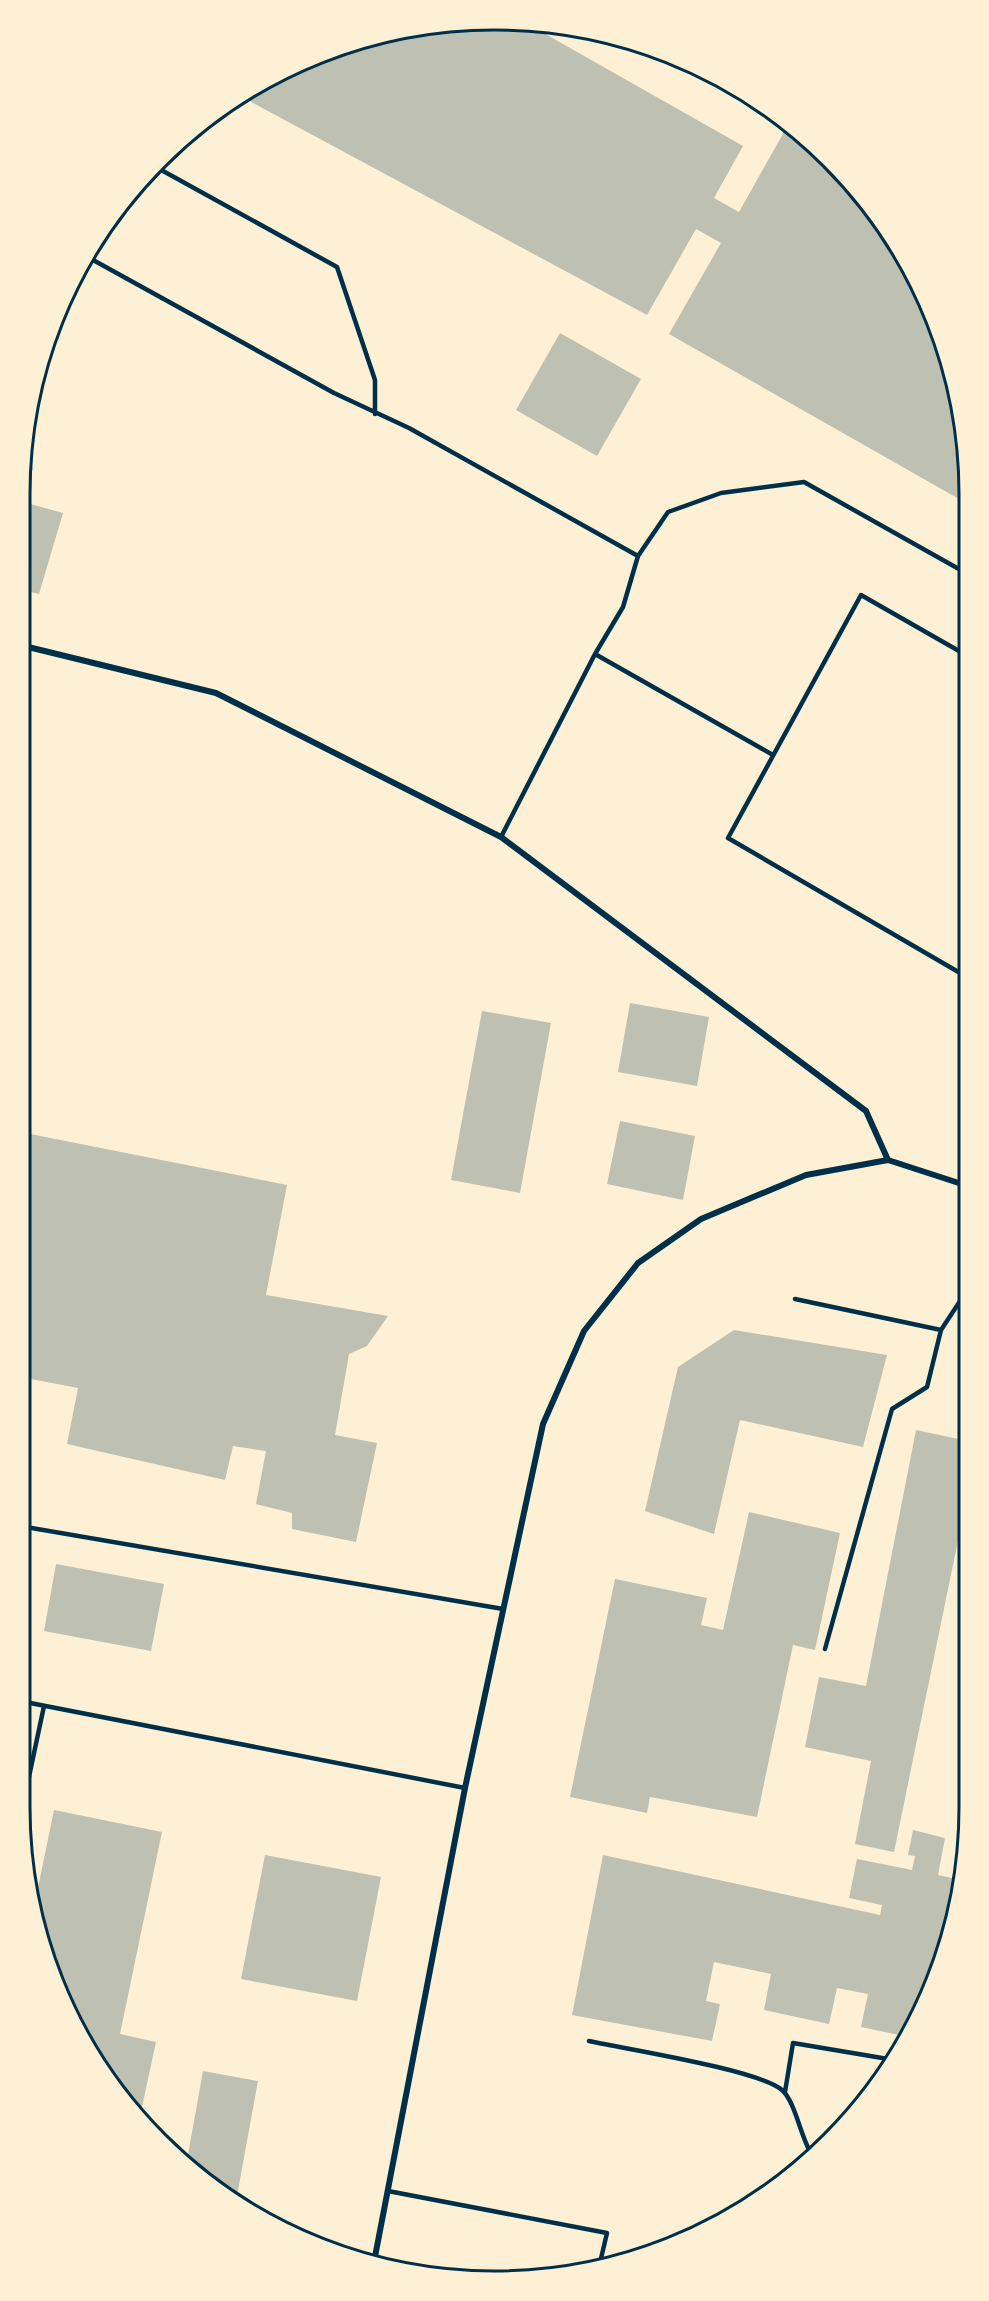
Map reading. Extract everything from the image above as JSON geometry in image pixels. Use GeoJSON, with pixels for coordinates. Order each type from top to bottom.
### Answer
{"type":"FeatureCollection","features":[{"type":"Feature","properties":{"kind":"street"},"geometry":{"type":"LineString","coordinates":[[30,647],[216,693],[501,837],[866,1111],[888,1161]]}},
{"type":"Feature","properties":{"kind":"street"},"geometry":{"type":"LineString","coordinates":[[375,2255],[465,1788],[543,1424],[584,1332],[638,1263],[701,1219],[806,1175],[888,1161],[959,1183]]}},
{"type":"Feature","properties":{"kind":"lane"},"geometry":{"type":"LineString","coordinates":[[162,170],[337,267],[375,380],[375,414]]}},
{"type":"Feature","properties":{"kind":"lane"},"geometry":{"type":"LineString","coordinates":[[93,260],[375,414],[410,428],[638,556]]}},
{"type":"Feature","properties":{"kind":"lane"},"geometry":{"type":"LineString","coordinates":[[501,837],[595,654],[623,607],[638,556],[668,512],[721,493],[804,482],[959,569]]}},
{"type":"Feature","properties":{"kind":"lane"},"geometry":{"type":"LineString","coordinates":[[959,651],[861,595],[728,838],[959,972]]}},
{"type":"Feature","properties":{"kind":"lane"},"geometry":{"type":"LineString","coordinates":[[595,654],[773,755]]}},
{"type":"Feature","properties":{"kind":"lane"},"geometry":{"type":"LineString","coordinates":[[795,1299],[942,1330]]}},
{"type":"Feature","properties":{"kind":"lane"},"geometry":{"type":"LineString","coordinates":[[825,1649],[892,1409],[927,1387],[942,1330],[959,1303]]}},
{"type":"Feature","properties":{"kind":"lane"},"geometry":{"type":"LineString","coordinates":[[30,1528],[503,1609]]}},
{"type":"Feature","properties":{"kind":"lane"},"geometry":{"type":"LineString","coordinates":[[30,1703],[465,1788]]}},
{"type":"Feature","properties":{"kind":"lane"},"geometry":{"type":"LineString","coordinates":[[30,1772],[44,1706]]}},
{"type":"Feature","properties":{"kind":"lane"},"geometry":{"type":"LineString","coordinates":[[589,2041],[744,2074],[773,2083],[785,2092],[809,2148]]}},
{"type":"Feature","properties":{"kind":"lane"},"geometry":{"type":"LineString","coordinates":[[785,2092],[793,2043],[885,2058]]}},
{"type":"Feature","properties":{"kind":"lane"},"geometry":{"type":"LineString","coordinates":[[388,2191],[607,2233],[601,2258]]}},
{"type":"Feature","properties":{"kind":"building"},"geometry":{"type":"Polygon","coordinates":[[[464,31],[525,31],[543,33],[743,146],[714,198],[739,212],[784,132],[801,145],[844,188],[881,236],[911,289],[934,345],[950,404],[958,464],[959,499],[669,334],[721,243],[696,229],[647,315],[248,100],[317,65],[374,46],[434,34],[464,31]]]}},
{"type":"Feature","properties":{"kind":"building"},"geometry":{"type":"Polygon","coordinates":[[[560,333],[641,379],[597,456],[516,410],[560,333]]]}},
{"type":"Feature","properties":{"kind":"building"},"geometry":{"type":"Polygon","coordinates":[[[30,504],[63,513],[39,594],[30,592],[30,504]]]}},
{"type":"Feature","properties":{"kind":"building"},"geometry":{"type":"Polygon","coordinates":[[[630,1003],[709,1017],[697,1086],[618,1072],[630,1003]]]}},
{"type":"Feature","properties":{"kind":"building"},"geometry":{"type":"Polygon","coordinates":[[[482,1011],[551,1023],[520,1193],[451,1180],[482,1011]]]}},
{"type":"Feature","properties":{"kind":"building"},"geometry":{"type":"Polygon","coordinates":[[[620,1121],[695,1136],[683,1200],[607,1184],[620,1121]]]}},
{"type":"Feature","properties":{"kind":"building"},"geometry":{"type":"Polygon","coordinates":[[[30,1134],[287,1185],[266,1295],[388,1316],[367,1346],[349,1354],[335,1435],[377,1443],[356,1542],[292,1529],[292,1513],[256,1504],[266,1451],[233,1446],[225,1480],[67,1444],[78,1388],[30,1379],[30,1134]]]}},
{"type":"Feature","properties":{"kind":"building"},"geometry":{"type":"Polygon","coordinates":[[[734,1330],[887,1355],[863,1447],[740,1420],[714,1534],[645,1511],[678,1367],[734,1330]]]}},
{"type":"Feature","properties":{"kind":"building"},"geometry":{"type":"Polygon","coordinates":[[[916,1430],[959,1439],[959,1536],[894,1852],[855,1844],[871,1761],[805,1747],[819,1677],[866,1686],[916,1430]]]}},
{"type":"Feature","properties":{"kind":"building"},"geometry":{"type":"Polygon","coordinates":[[[749,1512],[840,1533],[815,1650],[793,1645],[757,1817],[650,1797],[647,1813],[570,1797],[615,1579],[707,1598],[701,1625],[723,1630],[749,1512]]]}},
{"type":"Feature","properties":{"kind":"building"},"geometry":{"type":"Polygon","coordinates":[[[56,1564],[164,1584],[151,1651],[44,1631],[56,1564]]]}},
{"type":"Feature","properties":{"kind":"building"},"geometry":{"type":"Polygon","coordinates":[[[54,1810],[162,1832],[120,2034],[156,2042],[142,2109],[108,2065],[78,2012],[55,1956],[38,1889],[54,1810]]]}},
{"type":"Feature","properties":{"kind":"building"},"geometry":{"type":"Polygon","coordinates":[[[913,1830],[945,1838],[938,1875],[952,1878],[945,1917],[934,1956],[924,1984],[899,2035],[861,2027],[868,1994],[837,1988],[829,2024],[764,2010],[771,1974],[714,1962],[706,2001],[720,2004],[712,2041],[572,2015],[603,1855],[880,1915],[882,1905],[849,1898],[857,1859],[912,1870],[915,1856],[908,1855],[913,1830]]]}},
{"type":"Feature","properties":{"kind":"building"},"geometry":{"type":"Polygon","coordinates":[[[265,1855],[381,1877],[357,2001],[241,1979],[265,1855]]]}},
{"type":"Feature","properties":{"kind":"building"},"geometry":{"type":"Polygon","coordinates":[[[203,2071],[258,2081],[237,2194],[188,2156],[203,2071]]]}}]}
